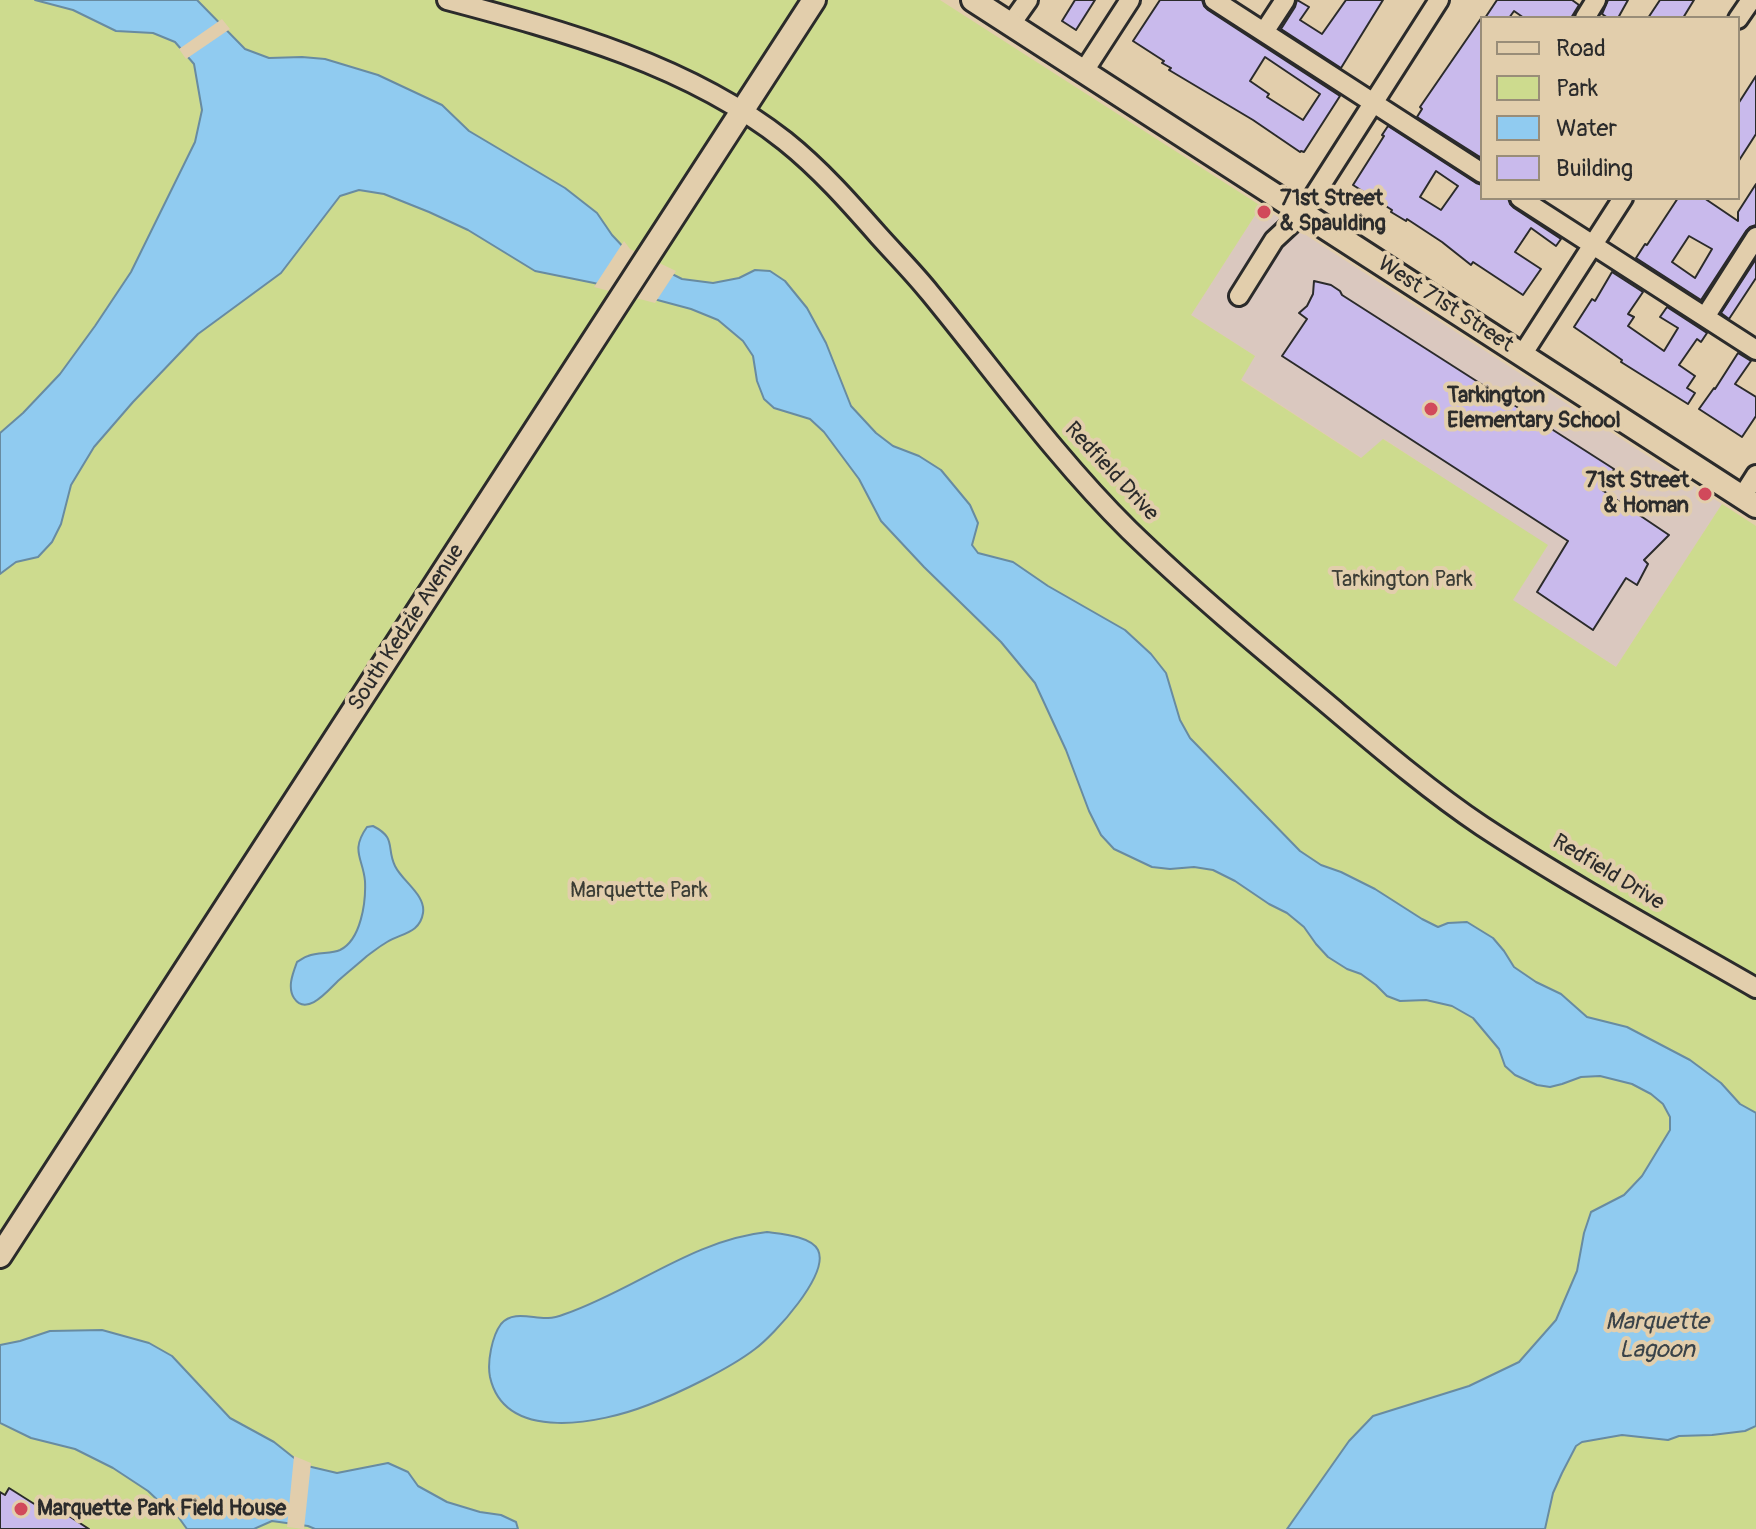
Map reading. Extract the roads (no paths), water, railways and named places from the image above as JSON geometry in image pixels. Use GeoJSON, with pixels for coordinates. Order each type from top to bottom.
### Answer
{"type":"FeatureCollection","features":[{"type":"Feature","properties":{"kind":"main road","name":"South Kedzie Avenue"},"geometry":{"type":"LineString","coordinates":[[0,1256],[814,0]]}},
{"type":"Feature","properties":{"kind":"main road","name":"West 71st Street"},"geometry":{"type":"LineString","coordinates":[[973,0],[1749,502]]}},
{"type":"Feature","properties":{"kind":"street","name":"Redfield Drive"},"geometry":{"type":"LineString","coordinates":[[447,0],[522,20],[653,66],[703,89],[786,142],[834,185],[929,291],[1009,394],[1081,479],[1127,528],[1212,607],[1383,750],[1481,825],[1756,988]]}},
{"type":"Feature","properties":{"kind":"street"},"geometry":{"type":"LineString","coordinates":[[1011,24],[1028,0]]}},
{"type":"Feature","properties":{"kind":"street"},"geometry":{"type":"LineString","coordinates":[[1084,71],[1130,0]]}},
{"type":"Feature","properties":{"kind":"street"},"geometry":{"type":"LineString","coordinates":[[1214,0],[1480,172]]}},
{"type":"Feature","properties":{"kind":"street"},"geometry":{"type":"LineString","coordinates":[[1264,32],[1285,0]]}},
{"type":"Feature","properties":{"kind":"street"},"geometry":{"type":"LineString","coordinates":[[1239,296],[1274,240],[1303,213],[1439,0]]}},
{"type":"Feature","properties":{"kind":"street"},"geometry":{"type":"LineString","coordinates":[[1523,200],[1756,350]]}},
{"type":"Feature","properties":{"kind":"street"},"geometry":{"type":"LineString","coordinates":[[1522,355],[1622,200]]}},
{"type":"Feature","properties":{"kind":"street"},"geometry":{"type":"LineString","coordinates":[[1705,317],[1756,237]]}},
{"type":"Feature","properties":{"kind":"street"},"geometry":{"type":"LineString","coordinates":[[1749,502],[1756,475]]}},
{"type":"Feature","properties":{"kind":"water","name":"Marquette Lagoon"},"geometry":{"type":"Polygon","coordinates":[[[35,0],[197,0],[245,49],[269,58],[325,59],[378,75],[442,105],[469,131],[565,188],[597,213],[628,252],[682,279],[713,283],[739,278],[755,270],[770,271],[785,281],[807,308],[826,343],[851,406],[893,446],[919,456],[941,470],[970,505],[978,523],[972,545],[978,553],[1013,562],[1125,630],[1151,654],[1166,673],[1180,720],[1190,738],[1300,851],[1321,865],[1375,889],[1438,927],[1467,922],[1493,938],[1514,967],[1561,994],[1587,1017],[1627,1027],[1690,1060],[1721,1083],[1740,1104],[1756,1113],[1756,1426],[1745,1431],[1679,1436],[1668,1440],[1622,1435],[1582,1442],[1576,1446],[1553,1493],[1545,1529],[1287,1529],[1349,1441],[1373,1416],[1469,1386],[1519,1362],[1556,1320],[1577,1271],[1591,1212],[1624,1195],[1642,1176],[1670,1130],[1670,1117],[1663,1104],[1632,1084],[1600,1076],[1581,1077],[1550,1087],[1515,1075],[1505,1066],[1499,1049],[1473,1018],[1452,1006],[1426,1000],[1400,1001],[1387,996],[1361,974],[1328,957],[1304,927],[1287,913],[1235,881],[1213,870],[1152,867],[1114,849],[1101,835],[1089,811],[1066,750],[1035,683],[1001,642],[881,521],[859,479],[824,432],[810,419],[774,408],[764,399],[753,356],[743,341],[718,320],[691,309],[594,283],[535,271],[468,230],[384,194],[359,190],[340,196],[281,273],[198,334],[94,447],[71,485],[61,524],[52,542],[38,557],[16,562],[0,574],[0,433],[60,374],[131,272],[195,142],[202,110],[194,64],[175,42],[153,33],[116,31],[73,10],[35,0]]]}},
{"type":"Feature","properties":{"kind":"water"},"geometry":{"type":"Polygon","coordinates":[[[373,826],[388,839],[398,872],[421,900],[421,920],[410,932],[387,942],[367,956],[318,1000],[305,1005],[299,1003],[291,989],[297,962],[312,955],[340,950],[353,938],[357,929],[365,890],[359,842],[367,827],[373,826]]]}},
{"type":"Feature","properties":{"kind":"water"},"geometry":{"type":"Polygon","coordinates":[[[767,1232],[795,1236],[809,1242],[818,1250],[820,1261],[808,1288],[786,1318],[764,1342],[732,1364],[648,1405],[582,1422],[534,1420],[515,1412],[499,1398],[490,1377],[490,1357],[495,1335],[506,1320],[517,1316],[548,1318],[561,1315],[689,1255],[740,1237],[767,1232]]]}},
{"type":"Feature","properties":{"kind":"water"},"geometry":{"type":"Polygon","coordinates":[[[102,1330],[149,1343],[172,1356],[230,1418],[274,1442],[303,1465],[337,1473],[388,1463],[408,1472],[418,1486],[447,1502],[501,1515],[516,1522],[518,1529],[315,1529],[272,1521],[254,1529],[187,1529],[174,1511],[113,1468],[75,1449],[31,1438],[0,1423],[0,1345],[50,1331],[102,1330]]]}},
{"type":"Feature","properties":{"kind":"place","name":"71st Street & Spaulding"},"geometry":{"type":"Point","coordinates":[1264,212]}},
{"type":"Feature","properties":{"kind":"place","name":"Tarkington Elementary School"},"geometry":{"type":"Point","coordinates":[1431,409]}},
{"type":"Feature","properties":{"kind":"place","name":"71st Street & Homan"},"geometry":{"type":"Point","coordinates":[1705,494]}},
{"type":"Feature","properties":{"kind":"place","name":"Marquette Park Field House"},"geometry":{"type":"Point","coordinates":[21,1509]}},
{"type":"Feature","properties":{"kind":"park label","name":"Tarkington Park"},"geometry":{"type":"Point","coordinates":[1402,580]}},
{"type":"Feature","properties":{"kind":"park label","name":"Marquette Park"},"geometry":{"type":"Point","coordinates":[639,891]}}]}
